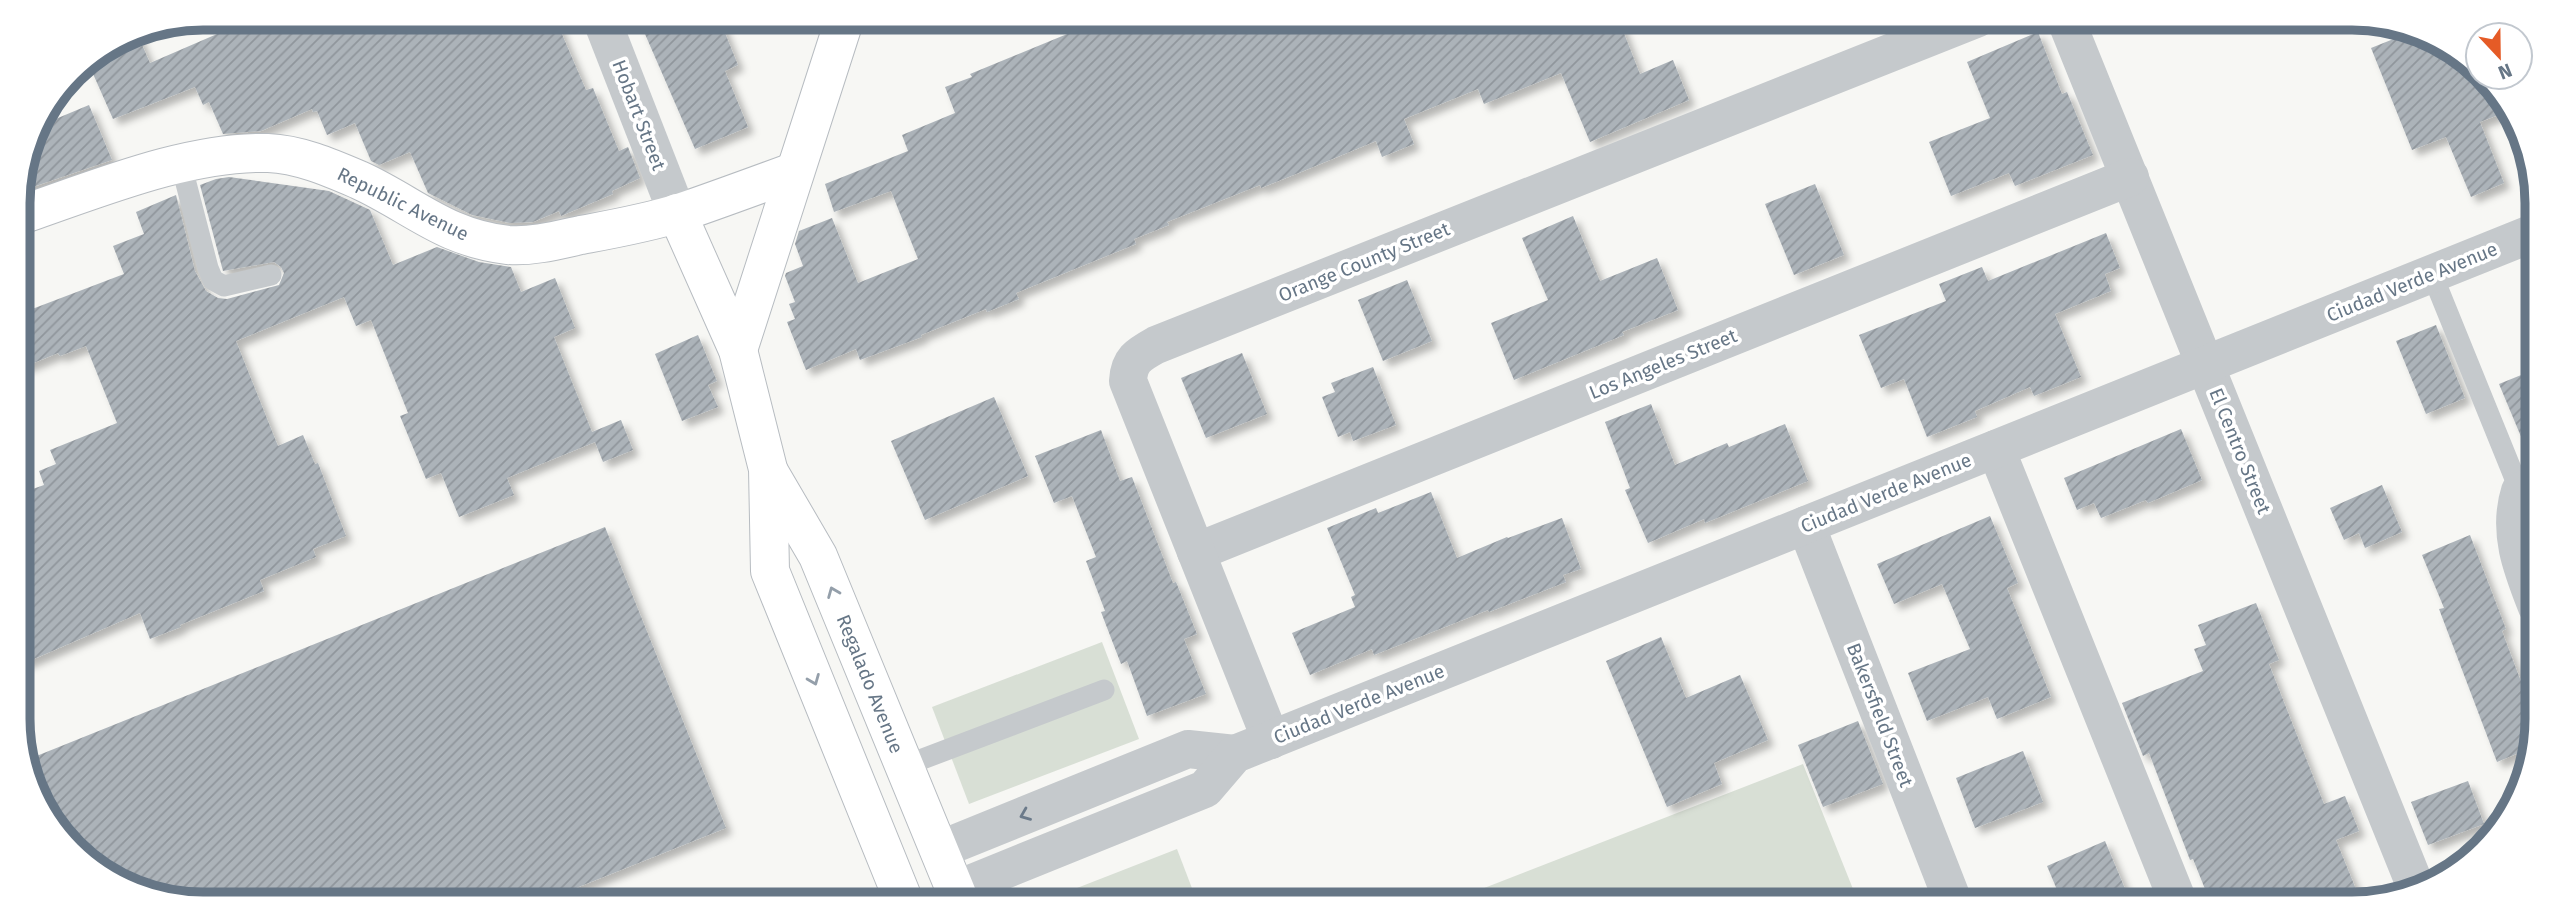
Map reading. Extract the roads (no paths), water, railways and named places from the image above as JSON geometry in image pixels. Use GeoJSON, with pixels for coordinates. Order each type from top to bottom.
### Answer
{"type":"FeatureCollection","features":[{"type":"Feature","properties":{"kind":"main road"},"geometry":{"type":"LineString","coordinates":[[738,350],[793,172],[841,30]]}},
{"type":"Feature","properties":{"kind":"main road","name":"Republic Avenue"},"geometry":{"type":"LineString","coordinates":[[30,212],[181,164],[220,157],[269,153],[320,164],[361,181],[432,222],[472,239],[510,245],[558,240],[677,214],[793,172]]}},
{"type":"Feature","properties":{"kind":"main road","name":"Regalado Avenue"},"geometry":{"type":"LineString","coordinates":[[677,214],[738,350],[768,470],[770,571],[900,892]]}},
{"type":"Feature","properties":{"kind":"main road","name":"Regalado Avenue"},"geometry":{"type":"LineString","coordinates":[[768,470],[818,556],[956,892]]}},
{"type":"Feature","properties":{"kind":"street","name":"Hobart Street"},"geometry":{"type":"LineString","coordinates":[[606,30],[677,214]]}},
{"type":"Feature","properties":{"kind":"street","name":"Orange County Street"},"geometry":{"type":"LineString","coordinates":[[1271,740],[1128,381],[1129,367],[1140,354],[1156,345],[1948,30]]}},
{"type":"Feature","properties":{"kind":"street","name":"El Centro Street"},"geometry":{"type":"LineString","coordinates":[[2071,30],[2413,881]]}},
{"type":"Feature","properties":{"kind":"street","name":"Los Angeles Street"},"geometry":{"type":"LineString","coordinates":[[1196,552],[2130,177]]}},
{"type":"Feature","properties":{"kind":"street","name":"Ciudad Verde Avenue"},"geometry":{"type":"LineString","coordinates":[[939,850],[1188,749],[1235,754],[2525,236]]}},
{"type":"Feature","properties":{"kind":"street"},"geometry":{"type":"LineString","coordinates":[[1996,449],[2174,892]]}},
{"type":"Feature","properties":{"kind":"street"},"geometry":{"type":"LineString","coordinates":[[2525,492],[2515,507],[2515,539],[2525,577]]}},
{"type":"Feature","properties":{"kind":"street","name":"Bakersfield Street"},"geometry":{"type":"LineString","coordinates":[[1806,525],[1949,892]]}},
{"type":"Feature","properties":{"kind":"street","name":"Ciudad Verde Avenue"},"geometry":{"type":"LineString","coordinates":[[969,892],[1104,830],[1205,789],[1235,754]]}},
{"type":"Feature","properties":{"kind":"street"},"geometry":{"type":"LineString","coordinates":[[1088,789],[1104,830]]}},
{"type":"Feature","properties":{"kind":"lane"},"geometry":{"type":"LineString","coordinates":[[181,164],[204,256],[213,280],[224,286],[271,275]]}},
{"type":"Feature","properties":{"kind":"lane"},"geometry":{"type":"LineString","coordinates":[[2432,274],[2525,481]]}},
{"type":"Feature","properties":{"kind":"lane"},"geometry":{"type":"LineString","coordinates":[[904,766],[1104,690]]}}]}
